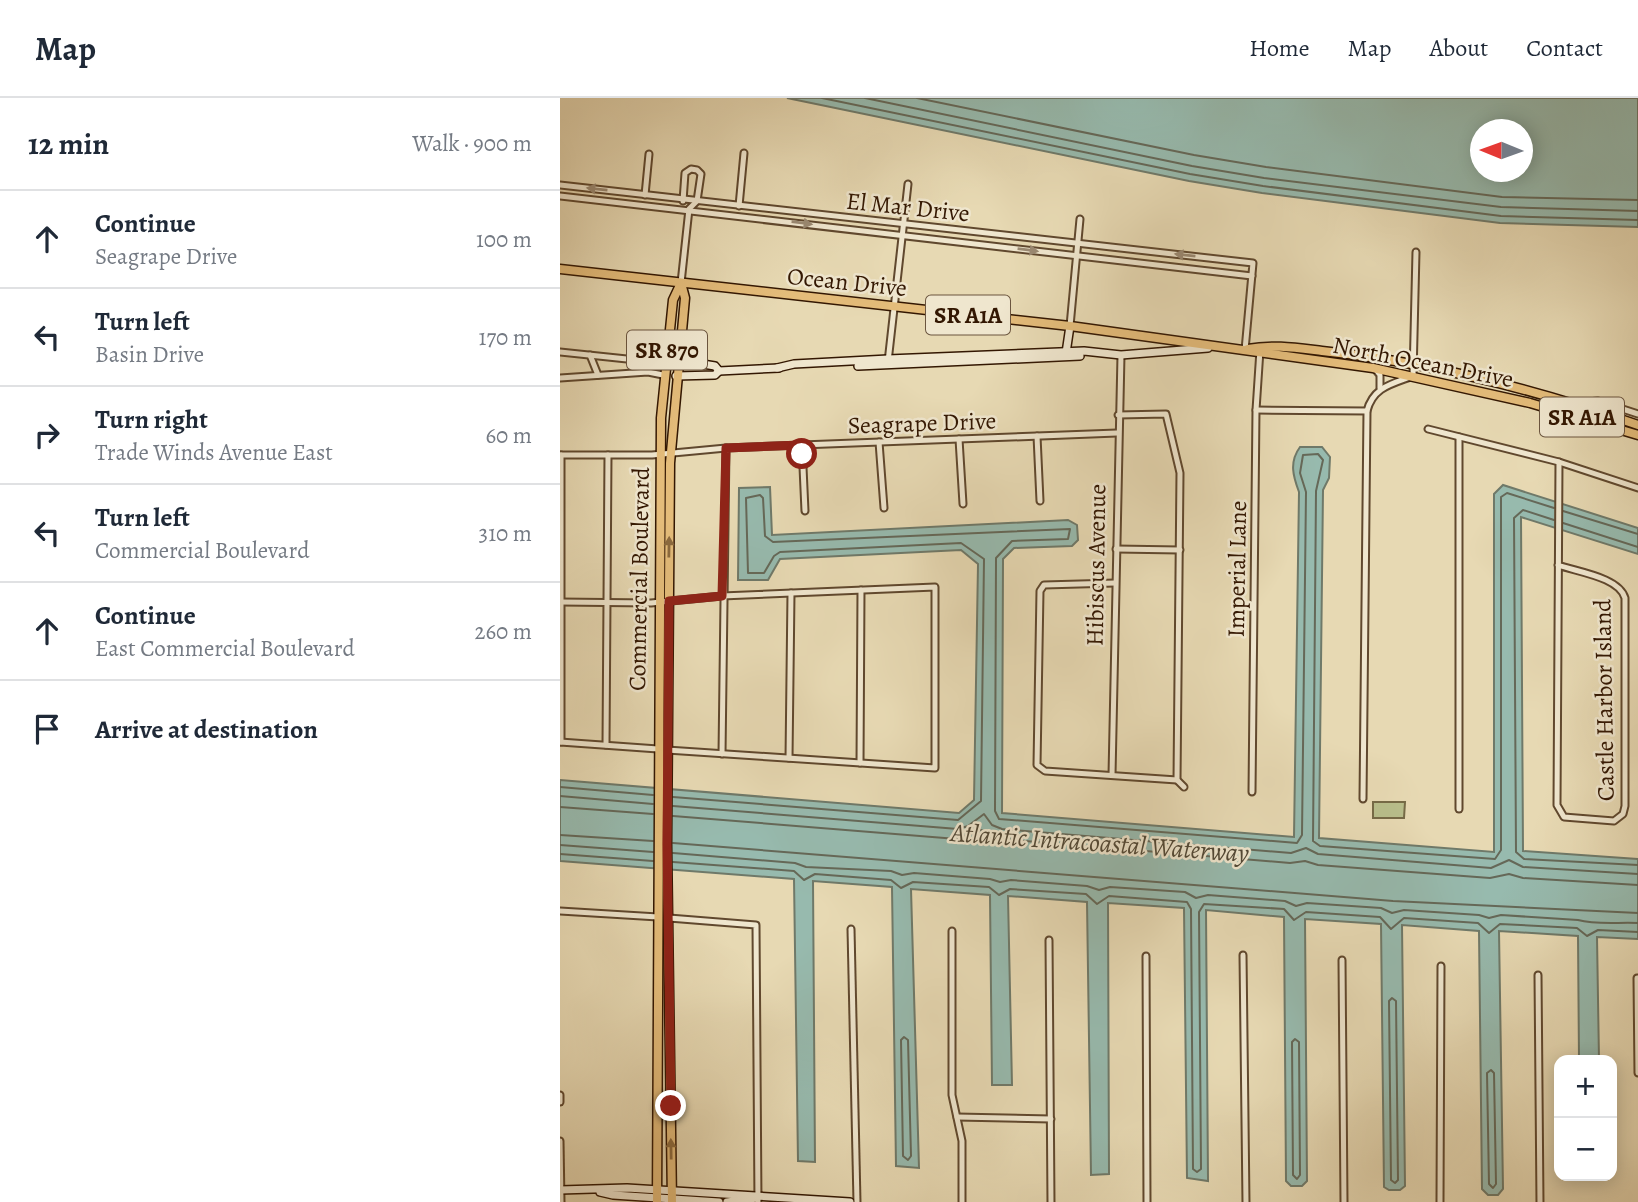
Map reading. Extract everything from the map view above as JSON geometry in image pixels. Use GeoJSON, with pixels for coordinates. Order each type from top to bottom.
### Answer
{"type":"FeatureCollection","features":[{"type":"Feature","properties":{"kind":"main road","name":"Ocean Drive"},"geometry":{"type":"LineString","coordinates":[[560,269],[1070,326],[1212,347]]}},
{"type":"Feature","properties":{"kind":"main road","name":"Commercial Boulevard"},"geometry":{"type":"LineString","coordinates":[[663,877],[663,750],[671,453],[685,298],[681,283]]}},
{"type":"Feature","properties":{"kind":"main road","name":"Commercial Boulevard"},"geometry":{"type":"LineString","coordinates":[[663,750],[657,738],[663,375],[673,300],[681,283]]}},
{"type":"Feature","properties":{"kind":"main road","name":"North Ocean Drive"},"geometry":{"type":"LineString","coordinates":[[1212,347],[1363,355],[1570,404],[1635,429]]}},
{"type":"Feature","properties":{"kind":"main road","name":"North Ocean Drive"},"geometry":{"type":"LineString","coordinates":[[1260,350],[1413,376],[1635,429]]}},
{"type":"Feature","properties":{"kind":"main road"},"geometry":{"type":"LineString","coordinates":[[665,363],[676,376]]}},
{"type":"Feature","properties":{"kind":"main road","name":"SR 870"},"geometry":{"type":"LineString","coordinates":[[657,1197],[658,917],[663,877]]}},
{"type":"Feature","properties":{"kind":"main road","name":"SR 870"},"geometry":{"type":"LineString","coordinates":[[663,877],[670,937],[672,1197]]}},
{"type":"Feature","properties":{"kind":"main road"},"geometry":{"type":"LineString","coordinates":[[658,917],[670,937]]}},
{"type":"Feature","properties":{"kind":"main road"},"geometry":{"type":"LineString","coordinates":[[657,1043],[670,1055]]}},
{"type":"Feature","properties":{"kind":"main road"},"geometry":{"type":"LineString","coordinates":[[657,1056],[666,1062],[670,1072]]}},
{"type":"Feature","properties":{"kind":"street"},"geometry":{"type":"LineString","coordinates":[[738,206],[744,153]]}},
{"type":"Feature","properties":{"kind":"street"},"geometry":{"type":"LineString","coordinates":[[645,195],[649,154]]}},
{"type":"Feature","properties":{"kind":"street"},"geometry":{"type":"LineString","coordinates":[[694,169],[701,174],[697,201],[689,209],[682,200],[685,173],[694,169]]}},
{"type":"Feature","properties":{"kind":"street"},"geometry":{"type":"LineString","coordinates":[[888,362],[908,184]]}},
{"type":"Feature","properties":{"kind":"street","name":"El Mar Drive"},"geometry":{"type":"LineString","coordinates":[[560,185],[1253,263],[1252,276],[560,196]]}},
{"type":"Feature","properties":{"kind":"street"},"geometry":{"type":"LineString","coordinates":[[568,197],[569,186]]}},
{"type":"Feature","properties":{"kind":"street","name":"Commercial Boulevard"},"geometry":{"type":"LineString","coordinates":[[681,283],[689,209]]}},
{"type":"Feature","properties":{"kind":"street"},"geometry":{"type":"LineString","coordinates":[[1066,355],[1080,219]]}},
{"type":"Feature","properties":{"kind":"street"},"geometry":{"type":"LineString","coordinates":[[1363,799],[1367,411],[1369,402],[1380,388],[1413,376],[1416,366],[1416,252]]}},
{"type":"Feature","properties":{"kind":"street"},"geometry":{"type":"LineString","coordinates":[[1245,350],[1252,276]]}},
{"type":"Feature","properties":{"kind":"street"},"geometry":{"type":"LineString","coordinates":[[1050,352],[1068,338]]}},
{"type":"Feature","properties":{"kind":"street"},"geometry":{"type":"LineString","coordinates":[[888,362],[1121,355],[1212,347]]}},
{"type":"Feature","properties":{"kind":"street","name":"Imperial Lane"},"geometry":{"type":"LineString","coordinates":[[1252,792],[1256,410],[1260,350]]}},
{"type":"Feature","properties":{"kind":"street"},"geometry":{"type":"LineString","coordinates":[[560,352],[665,363]]}},
{"type":"Feature","properties":{"kind":"street"},"geometry":{"type":"LineString","coordinates":[[676,376],[715,374],[719,370],[1050,352],[1066,355]]}},
{"type":"Feature","properties":{"kind":"street"},"geometry":{"type":"LineString","coordinates":[[590,355],[601,375]]}},
{"type":"Feature","properties":{"kind":"street","name":"Hibiscus Avenue"},"geometry":{"type":"LineString","coordinates":[[1112,775],[1117,433],[1121,355]]}},
{"type":"Feature","properties":{"kind":"street"},"geometry":{"type":"LineString","coordinates":[[643,360],[644,372]]}},
{"type":"Feature","properties":{"kind":"street"},"geometry":{"type":"LineString","coordinates":[[678,360],[715,366],[719,370]]}},
{"type":"Feature","properties":{"kind":"street"},"geometry":{"type":"LineString","coordinates":[[1373,368],[1380,375],[1380,388]]}},
{"type":"Feature","properties":{"kind":"street"},"geometry":{"type":"LineString","coordinates":[[560,378],[644,372],[663,375]]}},
{"type":"Feature","properties":{"kind":"street"},"geometry":{"type":"LineString","coordinates":[[1570,404],[1598,401],[1638,414]]}},
{"type":"Feature","properties":{"kind":"street"},"geometry":{"type":"LineString","coordinates":[[1256,410],[1367,411]]}},
{"type":"Feature","properties":{"kind":"street"},"geometry":{"type":"LineString","coordinates":[[1118,415],[1166,414],[1180,472],[1177,780],[1184,788]]}},
{"type":"Feature","properties":{"kind":"street"},"geometry":{"type":"LineString","coordinates":[[1428,429],[1559,462],[1638,488]]}},
{"type":"Feature","properties":{"kind":"street","name":"Seagrape Drive"},"geometry":{"type":"LineString","coordinates":[[561,455],[660,454],[726,448],[1117,433]]}},
{"type":"Feature","properties":{"kind":"street"},"geometry":{"type":"LineString","coordinates":[[1037,436],[1040,501]]}},
{"type":"Feature","properties":{"kind":"street"},"geometry":{"type":"LineString","coordinates":[[1459,809],[1460,437]]}},
{"type":"Feature","properties":{"kind":"street"},"geometry":{"type":"LineString","coordinates":[[959,439],[963,504]]}},
{"type":"Feature","properties":{"kind":"street"},"geometry":{"type":"LineString","coordinates":[[879,442],[884,508]]}},
{"type":"Feature","properties":{"kind":"street"},"geometry":{"type":"LineString","coordinates":[[802,445],[805,511]]}},
{"type":"Feature","properties":{"kind":"street"},"geometry":{"type":"LineString","coordinates":[[722,754],[726,448]]}},
{"type":"Feature","properties":{"kind":"street"},"geometry":{"type":"LineString","coordinates":[[560,602],[658,602],[722,596],[935,587],[934,768],[560,742],[560,602],[561,455]]}},
{"type":"Feature","properties":{"kind":"street"},"geometry":{"type":"LineString","coordinates":[[606,745],[608,455]]}},
{"type":"Feature","properties":{"kind":"street","name":"Castle Harbor Island"},"geometry":{"type":"LineString","coordinates":[[1558,565],[1612,583],[1623,591],[1625,597],[1626,799],[1623,814],[1614,821],[1564,817],[1557,805],[1558,495],[1559,462]]}},
{"type":"Feature","properties":{"kind":"street"},"geometry":{"type":"LineString","coordinates":[[1116,549],[1180,550]]}},
{"type":"Feature","properties":{"kind":"street"},"geometry":{"type":"LineString","coordinates":[[1115,583],[1044,585],[1040,591],[1037,765],[1045,771],[1177,780]]}},
{"type":"Feature","properties":{"kind":"street"},"geometry":{"type":"LineString","coordinates":[[860,763],[861,590]]}},
{"type":"Feature","properties":{"kind":"street"},"geometry":{"type":"LineString","coordinates":[[789,758],[791,593]]}},
{"type":"Feature","properties":{"kind":"street"},"geometry":{"type":"LineString","coordinates":[[560,911],[658,917]]}},
{"type":"Feature","properties":{"kind":"street"},"geometry":{"type":"LineString","coordinates":[[669,918],[756,925],[757,1200]]}},
{"type":"Feature","properties":{"kind":"street"},"geometry":{"type":"LineString","coordinates":[[851,929],[857,1202]]}},
{"type":"Feature","properties":{"kind":"street"},"geometry":{"type":"LineString","coordinates":[[952,930],[952,1095],[962,1141],[962,1202]]}},
{"type":"Feature","properties":{"kind":"street"},"geometry":{"type":"LineString","coordinates":[[1049,940],[1051,1202]]}},
{"type":"Feature","properties":{"kind":"street"},"geometry":{"type":"LineString","coordinates":[[1146,956],[1147,1202]]}},
{"type":"Feature","properties":{"kind":"street"},"geometry":{"type":"LineString","coordinates":[[1243,956],[1246,1202]]}},
{"type":"Feature","properties":{"kind":"street"},"geometry":{"type":"LineString","coordinates":[[1342,960],[1344,1202]]}},
{"type":"Feature","properties":{"kind":"street"},"geometry":{"type":"LineString","coordinates":[[1440,1202],[1441,966]]}},
{"type":"Feature","properties":{"kind":"street"},"geometry":{"type":"LineString","coordinates":[[1538,975],[1539,1202]]}},
{"type":"Feature","properties":{"kind":"street"},"geometry":{"type":"LineString","coordinates":[[1637,978],[1638,1073]]}},
{"type":"Feature","properties":{"kind":"street"},"geometry":{"type":"LineString","coordinates":[[560,1095],[560,1102]]}},
{"type":"Feature","properties":{"kind":"street"},"geometry":{"type":"LineString","coordinates":[[957,1117],[1051,1119]]}},
{"type":"Feature","properties":{"kind":"street"},"geometry":{"type":"LineString","coordinates":[[560,1141],[561,1202]]}},
{"type":"Feature","properties":{"kind":"street"},"geometry":{"type":"LineString","coordinates":[[560,1190],[596,1190],[613,1195],[657,1197],[746,1195],[757,1200]]}},
{"type":"Feature","properties":{"kind":"street"},"geometry":{"type":"LineString","coordinates":[[672,1197],[719,1202]]}},
{"type":"Feature","properties":{"kind":"street"},"geometry":{"type":"LineString","coordinates":[[727,1202],[850,1202]]}},
{"type":"Feature","properties":{"kind":"green space"},"geometry":{"type":"Polygon","coordinates":[[[1373,802],[1405,802],[1404,818],[1373,818],[1373,802]]]}},
{"type":"Feature","properties":{"kind":"water"},"geometry":{"type":"Polygon","coordinates":[[[787,98],[1638,98],[1638,227],[1500,223],[1262,193],[1189,181],[787,98]]]}},
{"type":"Feature","properties":{"kind":"water","name":"Atlantic Intracoastal Waterway"},"geometry":{"type":"Polygon","coordinates":[[[1300,447],[1322,447],[1330,457],[1329,478],[1323,490],[1319,838],[1494,852],[1494,494],[1503,485],[1638,528],[1638,554],[1521,517],[1523,851],[1638,859],[1638,939],[1597,937],[1599,1055],[1579,1055],[1578,936],[1499,931],[1503,1189],[1498,1195],[1488,1195],[1482,1189],[1479,931],[1402,925],[1405,1186],[1400,1190],[1389,1190],[1384,1187],[1381,924],[1305,919],[1307,1181],[1302,1186],[1291,1186],[1286,1181],[1284,917],[1206,910],[1208,1181],[1187,1178],[1184,908],[1108,903],[1109,1174],[1091,1175],[1087,902],[1008,896],[1012,1085],[992,1085],[990,895],[911,889],[919,1168],[896,1166],[892,887],[813,881],[815,1162],[798,1161],[794,879],[560,861],[560,780],[959,813],[974,800],[978,564],[961,550],[780,559],[768,580],[738,580],[739,488],[770,487],[772,535],[1068,520],[1077,525],[1078,540],[1072,546],[1014,548],[1003,559],[1002,813],[1294,837],[1299,492],[1293,469],[1300,447]]]}},
{"type":"Feature","properties":{"kind":"route"},"geometry":{"type":"LineString","coordinates":[[671,1106],[667,877],[669,601],[722,596],[726,448],[802,445],[802,454]]}}]}
